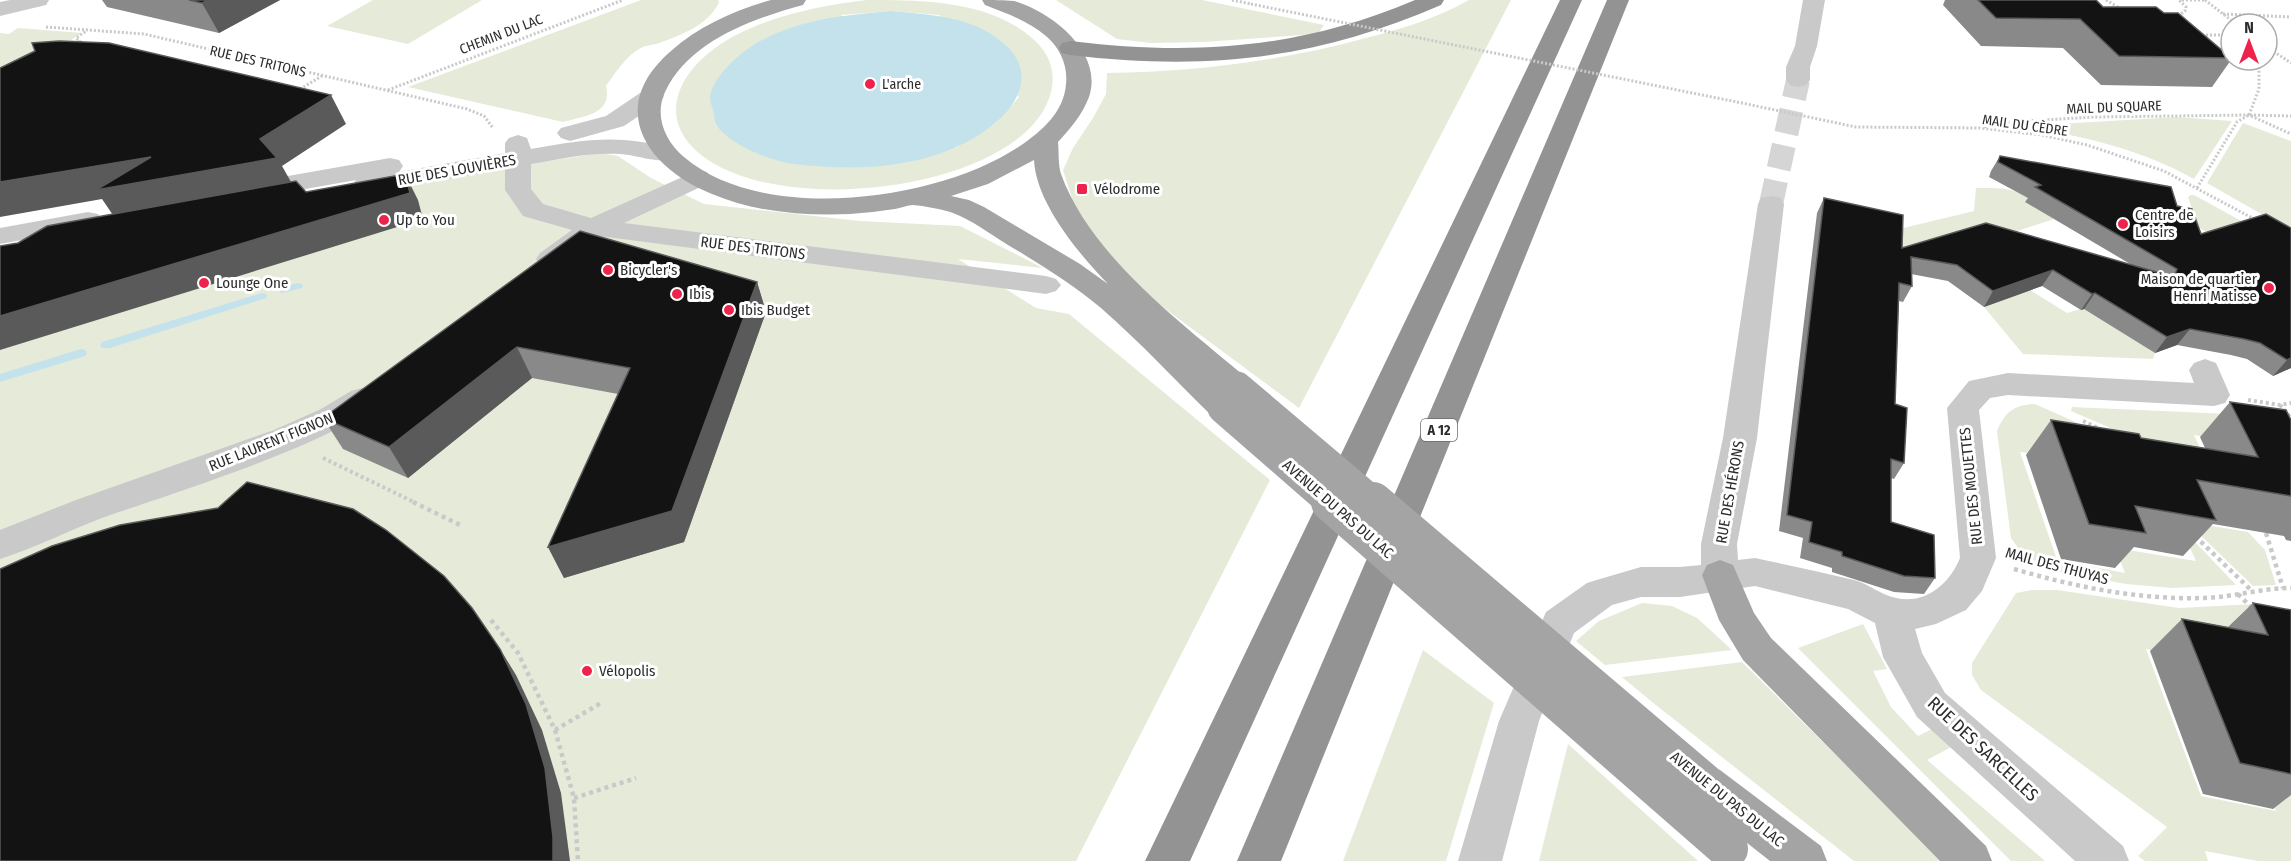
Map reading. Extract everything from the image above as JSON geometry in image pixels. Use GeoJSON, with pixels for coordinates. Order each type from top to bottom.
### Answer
{"type":"FeatureCollection","features":[{"type":"Feature","properties":{"kind":"highway"},"geometry":{"type":"LineString","coordinates":[[1070,48],[1150,56],[1250,52],[1288,47],[1379,23],[1433,0]]}},
{"type":"Feature","properties":{"kind":"highway"},"geometry":{"type":"LineString","coordinates":[[1167,861],[1571,0]]}},
{"type":"Feature","properties":{"kind":"highway","name":"A 12"},"geometry":{"type":"LineString","coordinates":[[1260,861],[1618,0]]}},
{"type":"Feature","properties":{"kind":"main road"},"geometry":{"type":"LineString","coordinates":[[795,0],[747,15],[712,32],[690,47],[658,81],[649,112],[650,125],[654,137],[666,154],[698,178],[741,195],[790,203],[857,204],[912,198],[962,185],[996,171],[1025,155],[1045,140],[1070,113],[1078,94],[1079,70],[1070,48],[1057,33],[1040,20],[993,0]]}},
{"type":"Feature","properties":{"kind":"main road"},"geometry":{"type":"LineString","coordinates":[[712,32],[722,17],[724,6]]}},
{"type":"Feature","properties":{"kind":"main road","name":"AVENUE DU PAS DU LAC"},"geometry":{"type":"LineString","coordinates":[[1045,140],[1043,159],[1060,204],[1098,256],[1137,301],[1230,398],[1736,855]]}},
{"type":"Feature","properties":{"kind":"main road","name":"AVENUE DU PAS DU LAC"},"geometry":{"type":"LineString","coordinates":[[912,198],[959,206],[975,213],[1070,270],[1705,784],[1804,861]]}},
{"type":"Feature","properties":{"kind":"main road"},"geometry":{"type":"LineString","coordinates":[[1720,575],[1738,620],[1757,649],[1970,861]]}},
{"type":"Feature","properties":{"kind":"street"},"geometry":{"type":"LineString","coordinates":[[0,9],[38,0]]}},
{"type":"Feature","properties":{"kind":"street"},"geometry":{"type":"LineString","coordinates":[[1798,80],[1798,67],[1806,46],[1814,0]]}},
{"type":"Feature","properties":{"kind":"street","name":"RUE DES LOUVIÈRES"},"geometry":{"type":"LineString","coordinates":[[234,202],[607,125],[630,113],[652,96]]}},
{"type":"Feature","properties":{"kind":"street","name":"RUE DES LOUVIÈRES"},"geometry":{"type":"LineString","coordinates":[[510,146],[602,146],[638,148],[666,154]]}},
{"type":"Feature","properties":{"kind":"street","name":"RUE DES TRITONS"},"geometry":{"type":"LineString","coordinates":[[510,146],[518,190],[533,210],[593,227],[1046,285]]}},
{"type":"Feature","properties":{"kind":"street"},"geometry":{"type":"LineString","coordinates":[[529,274],[593,227],[698,178]]}},
{"type":"Feature","properties":{"kind":"street","name":"RUE DES HÉRONS"},"geometry":{"type":"LineString","coordinates":[[1720,575],[1719,544],[1740,438],[1765,260],[1770,204]]}},
{"type":"Feature","properties":{"kind":"street"},"geometry":{"type":"LineString","coordinates":[[0,236],[111,224],[0,253]]}},
{"type":"Feature","properties":{"kind":"street","name":"RUE DES MOUETTES"},"geometry":{"type":"LineString","coordinates":[[1720,575],[1755,572],[1766,574],[1857,596],[1892,614],[1923,613],[1953,599],[1969,581],[1978,558],[1963,408],[1980,389],[2008,384],[2210,383]]}},
{"type":"Feature","properties":{"kind":"street","name":"RUE LAURENT FIGNON"},"geometry":{"type":"LineString","coordinates":[[0,545],[70,515],[287,438],[343,413],[380,384]]}},
{"type":"Feature","properties":{"kind":"street"},"geometry":{"type":"LineString","coordinates":[[1480,861],[1519,721],[1559,623],[1600,594],[1641,582],[1680,582],[1720,575]]}},
{"type":"Feature","properties":{"kind":"street","name":"RUE DES SARCELLES"},"geometry":{"type":"LineString","coordinates":[[1892,614],[1903,657],[1931,705],[2108,861]]}},
{"type":"Feature","properties":{"kind":"path","name":"CHEMIN DU LAC"},"geometry":{"type":"LineString","coordinates":[[387,91],[623,0]]}},
{"type":"Feature","properties":{"kind":"path","name":"MAIL DU CÈDRE"},"geometry":{"type":"LineString","coordinates":[[1232,0],[1856,127],[1980,128],[2042,135],[2131,158],[2197,188],[2265,225]]}},
{"type":"Feature","properties":{"kind":"path"},"geometry":{"type":"LineString","coordinates":[[2106,0],[2127,11]]}},
{"type":"Feature","properties":{"kind":"path"},"geometry":{"type":"LineString","coordinates":[[2180,0],[2205,0],[2220,12]]}},
{"type":"Feature","properties":{"kind":"path"},"geometry":{"type":"LineString","coordinates":[[2175,18],[2185,11],[2186,7],[2180,0]]}},
{"type":"Feature","properties":{"kind":"path","name":"RUE DES TRITONS"},"geometry":{"type":"LineString","coordinates":[[44,27],[144,34],[476,112],[489,121],[494,130],[510,146]]}},
{"type":"Feature","properties":{"kind":"path"},"geometry":{"type":"LineString","coordinates":[[70,47],[80,41],[76,38],[87,30]]}},
{"type":"Feature","properties":{"kind":"path"},"geometry":{"type":"LineString","coordinates":[[2196,35],[2219,36]]}},
{"type":"Feature","properties":{"kind":"path"},"geometry":{"type":"LineString","coordinates":[[2249,115],[2259,89],[2259,72]]}},
{"type":"Feature","properties":{"kind":"path"},"geometry":{"type":"LineString","coordinates":[[292,94],[322,76]]}},
{"type":"Feature","properties":{"kind":"path"},"geometry":{"type":"LineString","coordinates":[[2197,188],[2238,122],[2249,115],[2291,116]]}},
{"type":"Feature","properties":{"kind":"path","name":"MAIL DU SQUARE"},"geometry":{"type":"LineString","coordinates":[[1980,128],[2008,122],[2095,117],[2249,115],[2291,134]]}},
{"type":"Feature","properties":{"kind":"path"},"geometry":{"type":"LineString","coordinates":[[2210,383],[2280,405],[2291,403]]}},
{"type":"Feature","properties":{"kind":"path"},"geometry":{"type":"LineString","coordinates":[[2031,385],[2053,406],[2106,432]]}},
{"type":"Feature","properties":{"kind":"path"},"geometry":{"type":"LineString","coordinates":[[2280,405],[2291,418]]}},
{"type":"Feature","properties":{"kind":"path"},"geometry":{"type":"LineString","coordinates":[[326,459],[460,525]]}},
{"type":"Feature","properties":{"kind":"path"},"geometry":{"type":"LineString","coordinates":[[2265,533],[2283,588]]}},
{"type":"Feature","properties":{"kind":"path"},"geometry":{"type":"LineString","coordinates":[[2192,534],[2253,592]]}},
{"type":"Feature","properties":{"kind":"path","name":"MAIL DES THUYAS"},"geometry":{"type":"LineString","coordinates":[[1978,558],[2088,590],[2137,597],[2206,598],[2291,588]]}},
{"type":"Feature","properties":{"kind":"path"},"geometry":{"type":"LineString","coordinates":[[2237,594],[2253,609]]}},
{"type":"Feature","properties":{"kind":"path"},"geometry":{"type":"LineString","coordinates":[[491,620],[518,653],[555,730],[574,798],[578,861]]}},
{"type":"Feature","properties":{"kind":"path"},"geometry":{"type":"LineString","coordinates":[[555,730],[601,703]]}},
{"type":"Feature","properties":{"kind":"path"},"geometry":{"type":"LineString","coordinates":[[574,798],[636,778]]}},
{"type":"Feature","properties":{"kind":"green space"},"geometry":{"type":"Polygon","coordinates":[[[373,0],[482,0],[408,44],[327,26],[373,0]]]}},
{"type":"Feature","properties":{"kind":"green space"},"geometry":{"type":"Polygon","coordinates":[[[641,0],[718,0],[719,2],[708,17],[694,28],[657,44],[643,47],[631,55],[606,86],[605,103],[588,115],[563,122],[408,87],[641,0]]]}},
{"type":"Feature","properties":{"kind":"green space"},"geometry":{"type":"Polygon","coordinates":[[[867,0],[936,2],[982,11],[1003,19],[1023,31],[1045,52],[1051,65],[1053,79],[1048,101],[1024,134],[984,159],[932,177],[874,187],[816,189],[761,182],[716,165],[685,138],[676,116],[677,100],[686,78],[701,59],[743,31],[768,21],[844,3],[867,0]],[[891,11],[841,15],[955,148],[995,124],[1019,97],[939,15],[891,11]]]}},
{"type":"Feature","properties":{"kind":"green space"},"geometry":{"type":"Polygon","coordinates":[[[1056,0],[1202,0],[1324,25],[1318,34],[1204,42],[1151,43],[1117,39],[1056,0]]]}},
{"type":"Feature","properties":{"kind":"green space"},"geometry":{"type":"Polygon","coordinates":[[[1469,0],[1511,0],[1299,408],[1141,291],[1101,250],[1076,211],[1063,170],[1073,148],[1106,94],[1107,73],[1205,68],[1302,53],[1406,27],[1432,18],[1469,0]]]}},
{"type":"Feature","properties":{"kind":"green space"},"geometry":{"type":"Polygon","coordinates":[[[18,28],[82,33],[71,40],[78,41],[0,88],[0,33],[9,34],[18,28]]]}},
{"type":"Feature","properties":{"kind":"green space"},"geometry":{"type":"Polygon","coordinates":[[[2177,117],[2232,121],[2194,179],[2153,159],[2111,145],[2022,126],[2177,117]]]}},
{"type":"Feature","properties":{"kind":"green space"},"geometry":{"type":"Polygon","coordinates":[[[2243,123],[2291,141],[2291,231],[2207,183],[2243,123]]]}},
{"type":"Feature","properties":{"kind":"green space","name":"Vélopolis"},"geometry":{"type":"Polygon","coordinates":[[[600,153],[618,156],[651,178],[704,204],[860,221],[960,226],[1043,268],[958,259],[1036,308],[1069,314],[1270,480],[1076,861],[0,861],[0,267],[509,167],[600,153]]]}},
{"type":"Feature","properties":{"kind":"green space"},"geometry":{"type":"Polygon","coordinates":[[[1976,188],[2005,189],[2019,193],[2032,200],[2054,219],[1987,241],[1894,254],[1895,230],[1974,211],[1976,188]]]}},
{"type":"Feature","properties":{"kind":"green space"},"geometry":{"type":"Polygon","coordinates":[[[2191,195],[2254,228],[2218,239],[2198,227],[2188,197],[2191,195]]]}},
{"type":"Feature","properties":{"kind":"green space"},"geometry":{"type":"Polygon","coordinates":[[[2030,290],[2067,313],[2084,308],[2155,353],[2153,359],[2023,354],[1984,307],[2030,290]]]}},
{"type":"Feature","properties":{"kind":"green space"},"geometry":{"type":"Polygon","coordinates":[[[2035,404],[2136,449],[2109,466],[2020,452],[2057,560],[2125,573],[2115,548],[2196,561],[2184,535],[2197,544],[2236,585],[2172,588],[2126,584],[2055,571],[2021,552],[2011,538],[1997,431],[2003,419],[2011,411],[2021,406],[2035,404]]]}},
{"type":"Feature","properties":{"kind":"green space"},"geometry":{"type":"Polygon","coordinates":[[[2072,407],[2274,416],[2255,444],[2194,435],[2219,488],[2143,442],[2071,411],[2072,407]]]}},
{"type":"Feature","properties":{"kind":"green space"},"geometry":{"type":"Polygon","coordinates":[[[2182,521],[2248,532],[2265,550],[2276,585],[2253,586],[2192,527],[2182,521]]]}},
{"type":"Feature","properties":{"kind":"green space"},"geometry":{"type":"Polygon","coordinates":[[[2032,590],[2057,590],[2179,608],[2255,604],[2228,664],[2146,649],[2201,796],[2276,811],[2262,774],[2291,780],[2291,861],[2258,861],[2205,851],[2208,861],[2145,861],[2138,856],[2167,827],[1981,690],[1972,675],[1972,663],[2016,593],[2032,590]]]}},
{"type":"Feature","properties":{"kind":"green space"},"geometry":{"type":"Polygon","coordinates":[[[1642,603],[1672,606],[1697,618],[1732,650],[1605,665],[1576,641],[1599,621],[1642,603]]]}},
{"type":"Feature","properties":{"kind":"green space"},"geometry":{"type":"Polygon","coordinates":[[[1863,624],[1887,669],[1873,671],[1891,707],[1918,736],[1934,728],[1953,746],[1927,760],[2045,861],[2011,861],[1798,648],[1863,624]]]}},
{"type":"Feature","properties":{"kind":"green space"},"geometry":{"type":"Polygon","coordinates":[[[1423,650],[1494,703],[1446,861],[1343,861],[1423,650]]]}},
{"type":"Feature","properties":{"kind":"green space"},"geometry":{"type":"Polygon","coordinates":[[[1742,662],[1943,861],[1854,861],[1622,677],[1742,662]]]}},
{"type":"Feature","properties":{"kind":"green space"},"geometry":{"type":"Polygon","coordinates":[[[1568,744],[1698,861],[1539,861],[1568,744]]]}},
{"type":"Feature","properties":{"kind":"water"},"geometry":{"type":"Polygon","coordinates":[[[891,11],[959,20],[980,28],[1003,43],[1017,59],[1021,76],[1018,93],[1009,109],[976,137],[954,148],[915,161],[875,167],[785,163],[740,145],[716,124],[710,99],[715,82],[726,68],[752,46],[784,30],[819,20],[891,11]]]}},
{"type":"Feature","properties":{"kind":"building"},"geometry":{"type":"Polygon","coordinates":[[[189,0],[208,0],[202,3],[189,0]]]}},
{"type":"Feature","properties":{"kind":"building"},"geometry":{"type":"Polygon","coordinates":[[[1978,0],[2096,0],[2103,7],[2156,7],[2164,13],[2178,13],[2219,48],[2219,58],[2119,56],[2080,19],[1996,18],[1978,0]]]}},
{"type":"Feature","properties":{"kind":"building"},"geometry":{"type":"Polygon","coordinates":[[[59,41],[109,43],[331,95],[260,139],[277,158],[96,190],[151,157],[0,182],[0,68],[35,51],[32,43],[59,41]]]}},
{"type":"Feature","properties":{"kind":"building"},"geometry":{"type":"Polygon","coordinates":[[[2000,156],[2171,187],[2177,206],[2192,209],[2201,234],[2266,214],[2291,228],[2291,358],[2287,360],[2260,343],[2190,329],[2167,337],[2053,270],[1993,291],[1957,265],[1911,257],[1912,286],[1899,283],[1895,404],[1907,408],[1904,463],[1891,459],[1891,522],[1934,535],[1935,578],[1904,576],[1842,556],[1842,552],[1809,542],[1812,522],[1787,515],[1824,198],[1903,215],[1902,248],[1986,223],[2174,277],[2177,269],[2035,187],[2041,185],[1998,162],[2000,156]]]}},
{"type":"Feature","properties":{"kind":"building"},"geometry":{"type":"Polygon","coordinates":[[[405,174],[410,193],[0,316],[0,246],[18,243],[47,226],[296,181],[306,192],[405,174]]]}},
{"type":"Feature","properties":{"kind":"building"},"geometry":{"type":"Polygon","coordinates":[[[580,231],[757,282],[672,511],[548,547],[630,368],[517,347],[389,447],[323,418],[580,231]]]}},
{"type":"Feature","properties":{"kind":"building"},"geometry":{"type":"Polygon","coordinates":[[[2230,402],[2286,410],[2291,420],[2291,496],[2197,480],[2216,520],[2135,506],[2146,533],[2089,524],[2051,420],[2139,434],[2141,438],[2258,457],[2230,402]]]}},
{"type":"Feature","properties":{"kind":"building"},"geometry":{"type":"Polygon","coordinates":[[[247,482],[353,509],[386,530],[444,576],[472,608],[500,649],[526,704],[545,768],[553,837],[553,861],[0,861],[0,569],[52,546],[120,525],[218,508],[247,482]]]}},
{"type":"Feature","properties":{"kind":"building"},"geometry":{"type":"Polygon","coordinates":[[[2253,603],[2291,610],[2291,774],[2240,763],[2182,619],[2268,635],[2253,603]]]}},
{"type":"Feature","properties":{"kind":"waterway"},"geometry":{"type":"LineString","coordinates":[[282,290],[298,286]]}},
{"type":"Feature","properties":{"kind":"waterway"},"geometry":{"type":"LineString","coordinates":[[106,345],[262,296]]}},
{"type":"Feature","properties":{"kind":"waterway"},"geometry":{"type":"LineString","coordinates":[[0,378],[81,353]]}},
{"type":"Feature","properties":{"kind":"tunnel"},"geometry":{"type":"LineString","coordinates":[[1771,204],[1798,80]]}},
{"type":"Feature","properties":{"kind":"place","name":"L'arche"},"geometry":{"type":"Point","coordinates":[870,84]}},
{"type":"Feature","properties":{"kind":"place","name":"Vélodrome"},"geometry":{"type":"Point","coordinates":[1082,189]}},
{"type":"Feature","properties":{"kind":"place","name":"Up to You"},"geometry":{"type":"Point","coordinates":[384,220]}},
{"type":"Feature","properties":{"kind":"place","name":"Centre de Loisirs"},"geometry":{"type":"Point","coordinates":[2123,224]}},
{"type":"Feature","properties":{"kind":"place","name":"Bicycler's"},"geometry":{"type":"Point","coordinates":[608,270]}},
{"type":"Feature","properties":{"kind":"place","name":"Lounge One"},"geometry":{"type":"Point","coordinates":[204,283]}},
{"type":"Feature","properties":{"kind":"place","name":"Maison de quartier Henri Matisse"},"geometry":{"type":"Point","coordinates":[2269,288]}},
{"type":"Feature","properties":{"kind":"place","name":"Ibis"},"geometry":{"type":"Point","coordinates":[677,294]}},
{"type":"Feature","properties":{"kind":"place","name":"Ibis Budget"},"geometry":{"type":"Point","coordinates":[729,310]}},
{"type":"Feature","properties":{"kind":"place","name":"Vélopolis"},"geometry":{"type":"Point","coordinates":[587,671]}}]}
